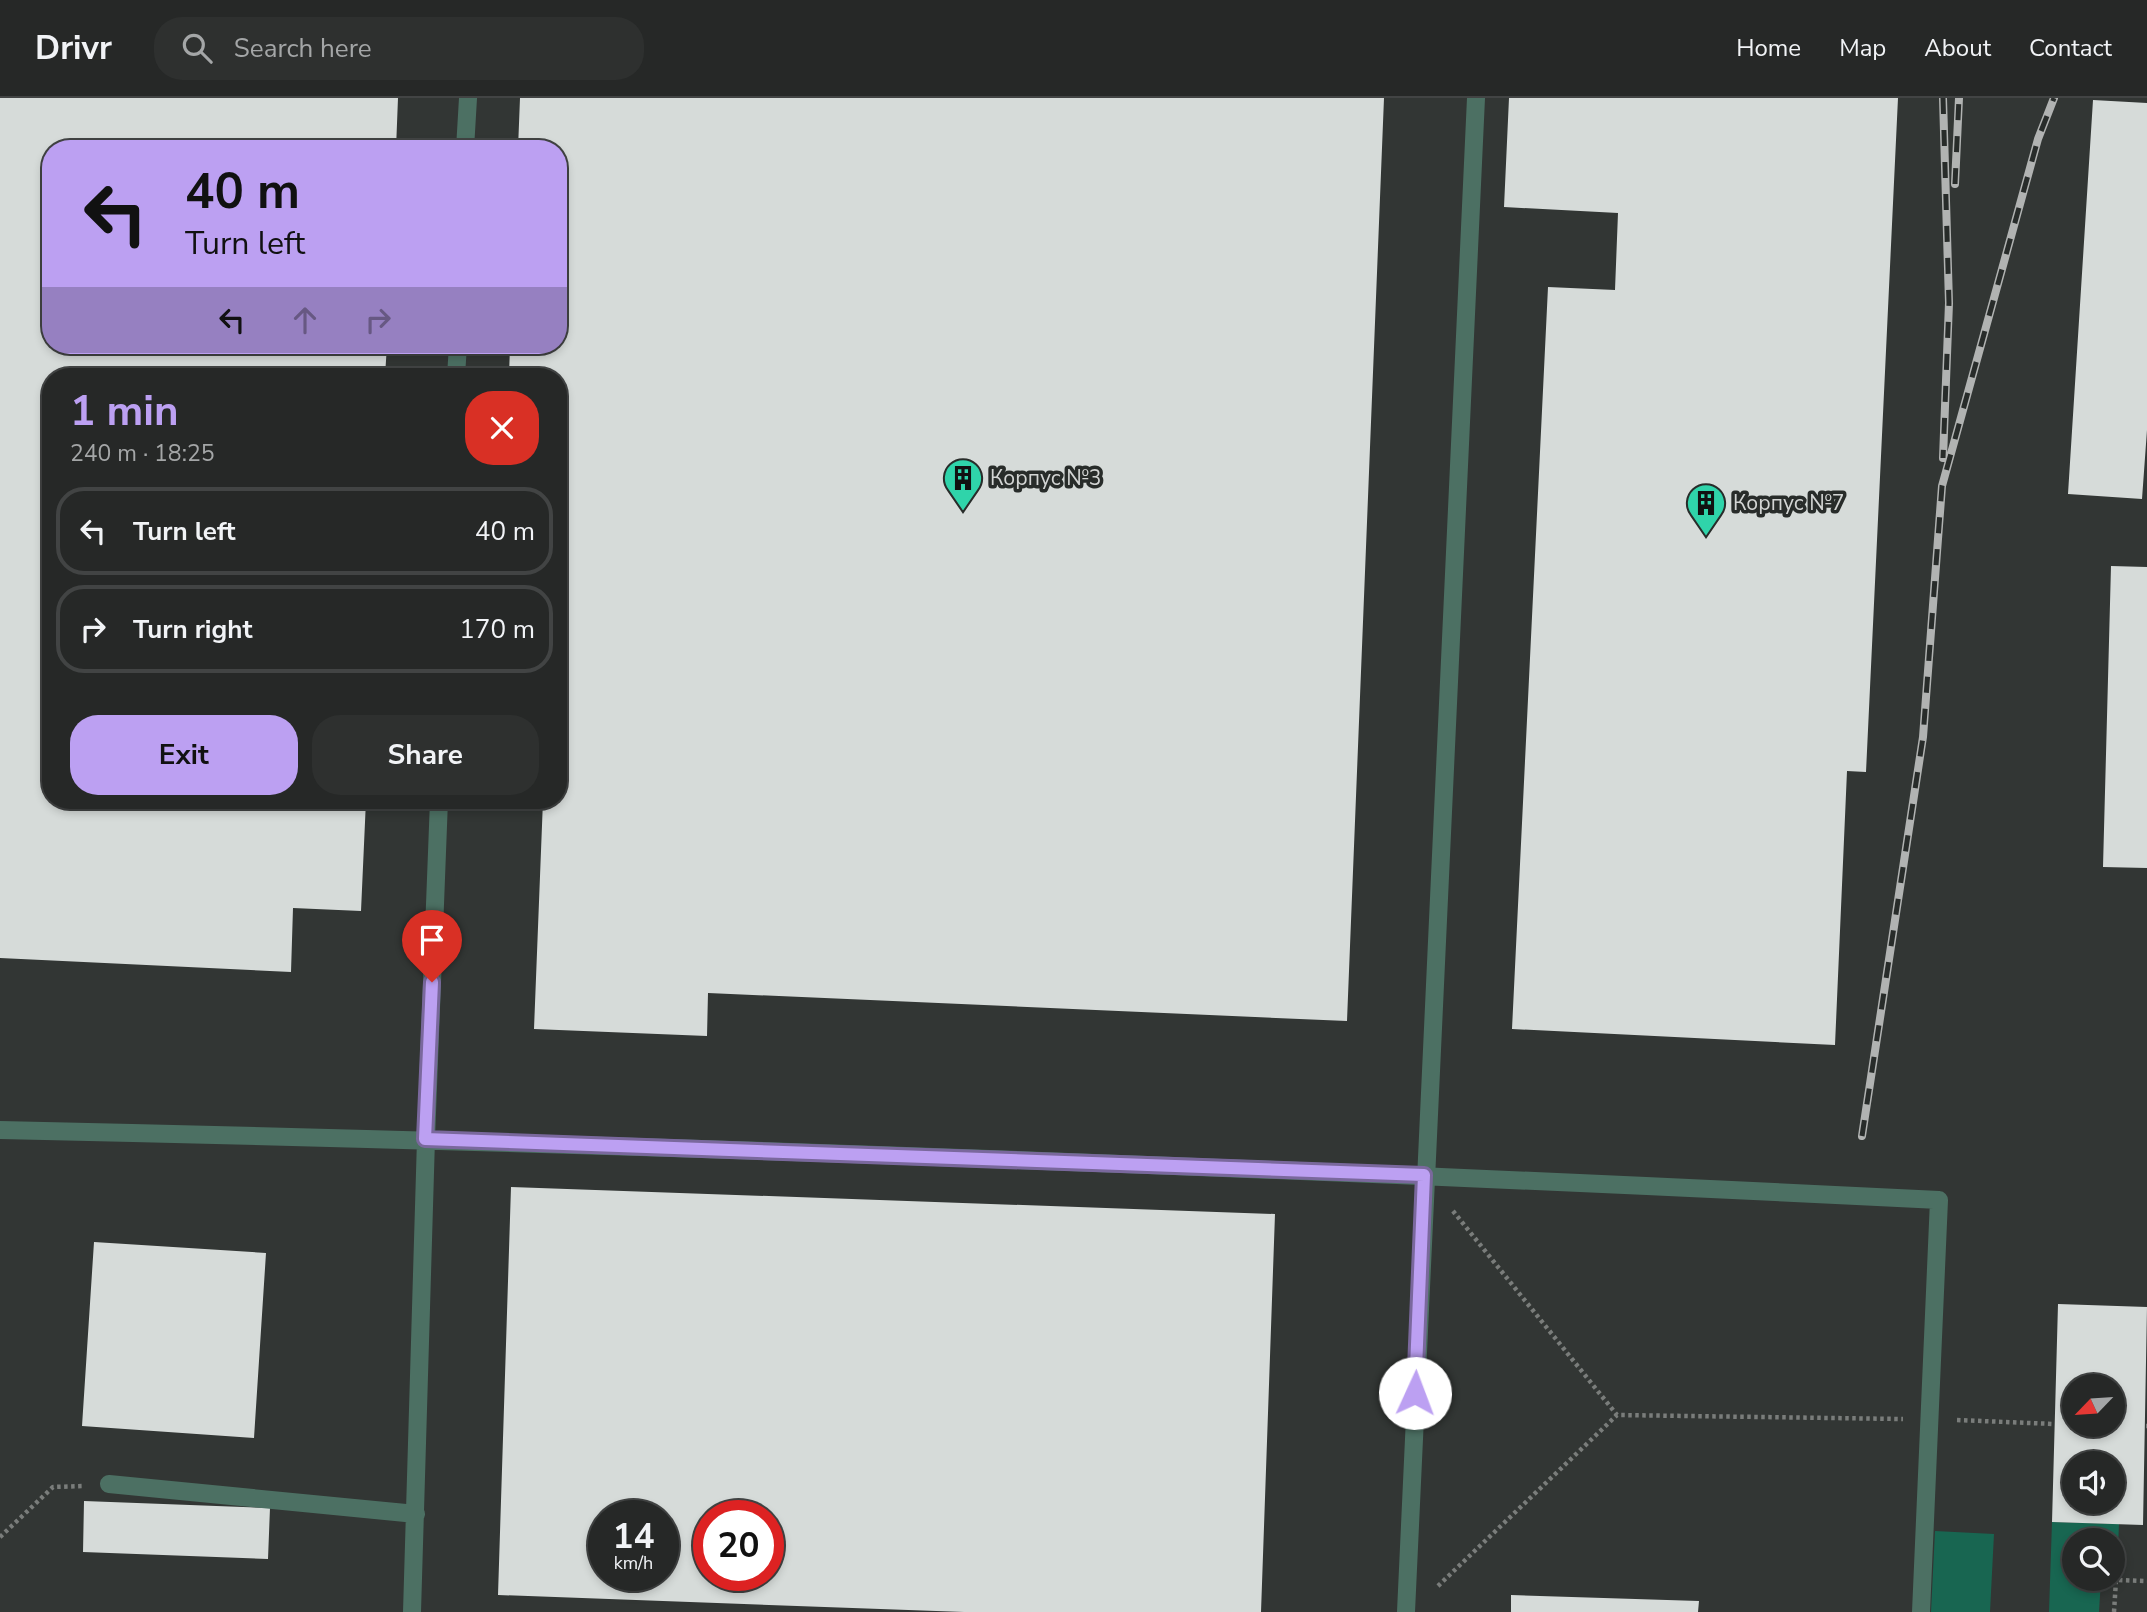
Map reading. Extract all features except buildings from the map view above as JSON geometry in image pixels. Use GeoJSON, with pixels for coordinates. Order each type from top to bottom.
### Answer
{"type":"FeatureCollection","features":[{"type":"Feature","properties":{"kind":"lane"},"geometry":{"type":"LineString","coordinates":[[466,140],[468,98]]}},
{"type":"Feature","properties":{"kind":"lane"},"geometry":{"type":"LineString","coordinates":[[1406,1612],[1424,1175],[1476,98]]}},
{"type":"Feature","properties":{"kind":"lane"},"geometry":{"type":"LineString","coordinates":[[412,1612],[425,1139],[439,809]]}},
{"type":"Feature","properties":{"kind":"lane"},"geometry":{"type":"LineString","coordinates":[[0,1130],[425,1139],[1424,1175],[1939,1200],[1921,1612]]}},
{"type":"Feature","properties":{"kind":"lane"},"geometry":{"type":"LineString","coordinates":[[109,1485],[416,1514]]}},
{"type":"Feature","properties":{"kind":"path"},"geometry":{"type":"LineString","coordinates":[[1424,1175],[1617,1415]]}},
{"type":"Feature","properties":{"kind":"path"},"geometry":{"type":"LineString","coordinates":[[1430,1593],[1617,1415],[1930,1419],[2054,1424]]}},
{"type":"Feature","properties":{"kind":"path"},"geometry":{"type":"LineString","coordinates":[[0,1537],[53,1488],[109,1485]]}},
{"type":"Feature","properties":{"kind":"path"},"geometry":{"type":"LineString","coordinates":[[2114,1612],[2116,1580],[2147,1581]]}},
{"type":"Feature","properties":{"kind":"green space"},"geometry":{"type":"Polygon","coordinates":[[[2052,1522],[2119,1524],[2119,1528],[2062,1528],[2062,1591],[2100,1591],[2099,1612],[2049,1612],[2052,1522]]]}},
{"type":"Feature","properties":{"kind":"green space"},"geometry":{"type":"Polygon","coordinates":[[[1935,1531],[1994,1534],[1990,1612],[1931,1612],[1935,1531]]]}},
{"type":"Feature","properties":{"kind":"railway"},"geometry":{"type":"LineString","coordinates":[[1943,98],[1949,303],[1943,458]]}},
{"type":"Feature","properties":{"kind":"railway"},"geometry":{"type":"LineString","coordinates":[[1955,184],[1959,98]]}},
{"type":"Feature","properties":{"kind":"railway"},"geometry":{"type":"LineString","coordinates":[[1862,1136],[1923,737],[1942,486],[2038,139],[2054,98]]}},
{"type":"Feature","properties":{"kind":"place","name":"Корпус №3"},"geometry":{"type":"Point","coordinates":[963,512]}},
{"type":"Feature","properties":{"kind":"place","name":"Корпус №7"},"geometry":{"type":"Point","coordinates":[1706,537]}},
{"type":"Feature","properties":{"kind":"route"},"geometry":{"type":"LineString","coordinates":[[432,982],[425,1139],[1424,1175],[1415,1393]]}}]}
